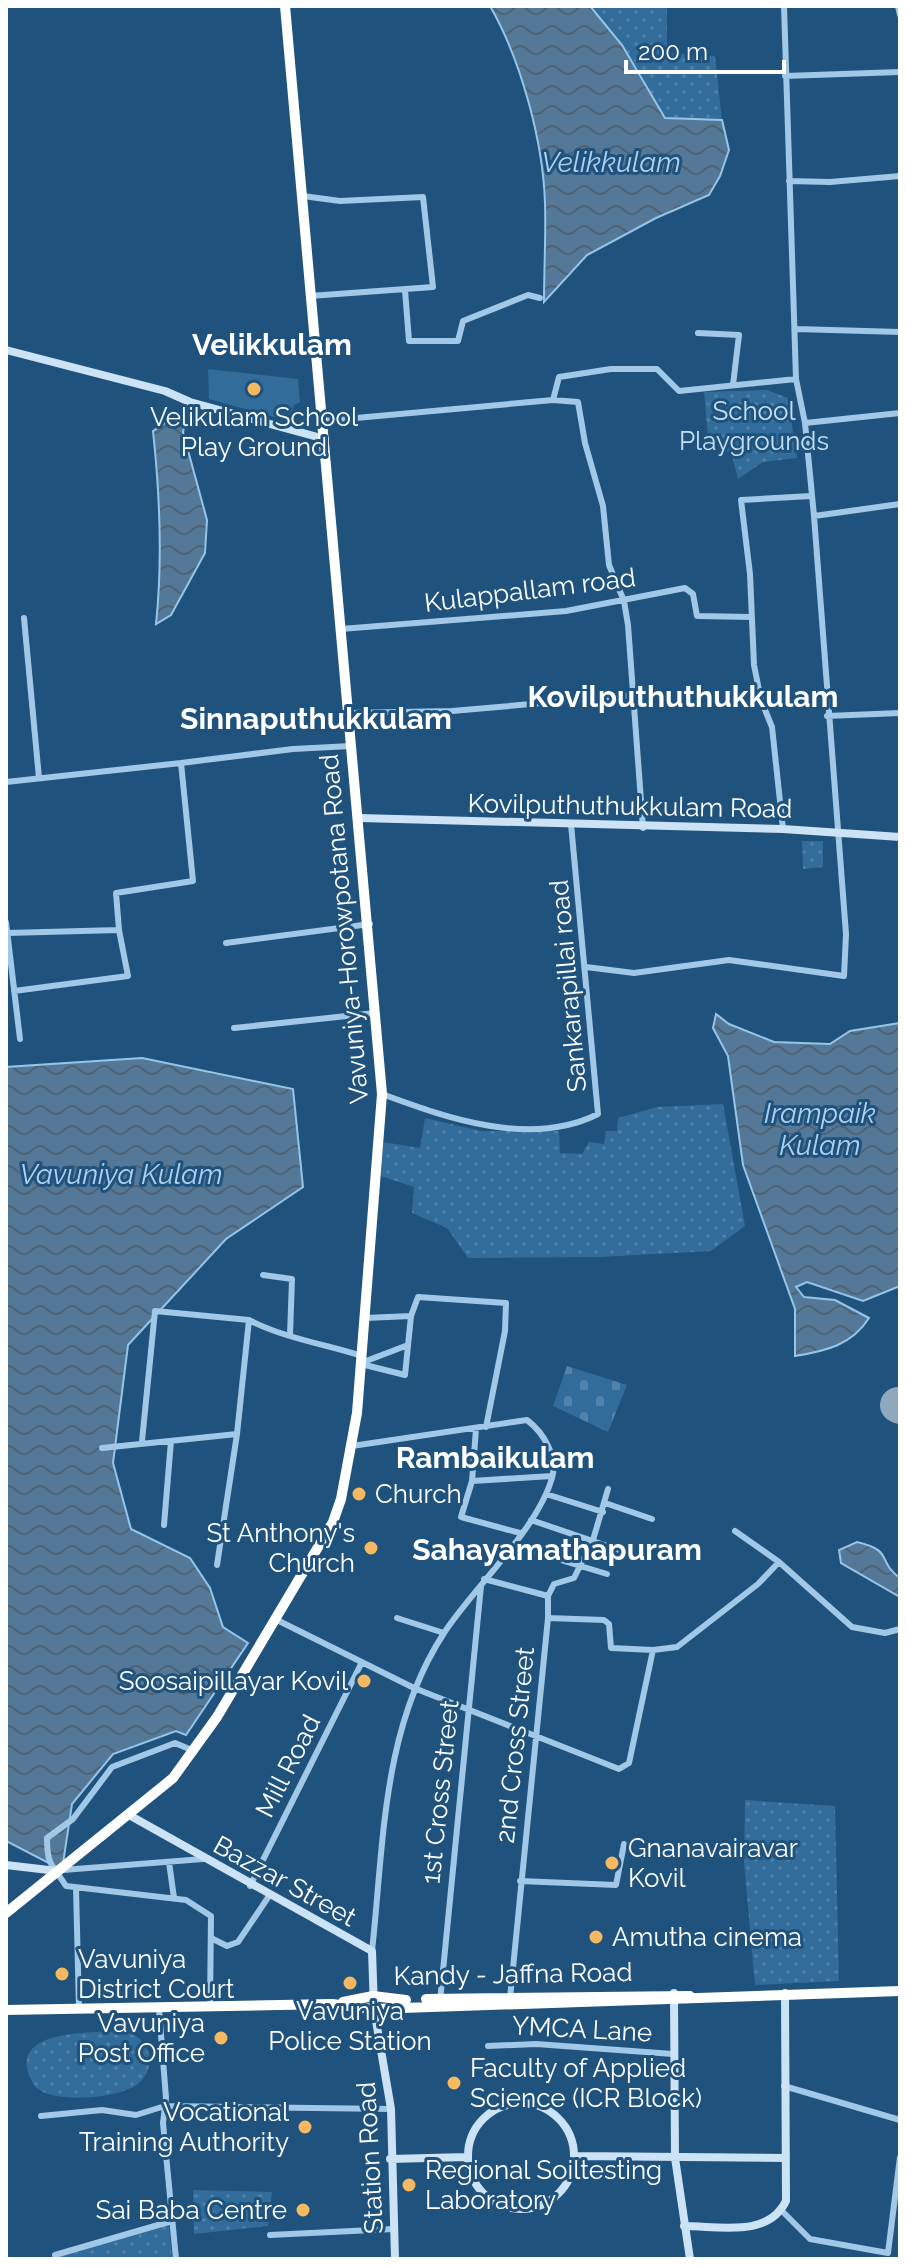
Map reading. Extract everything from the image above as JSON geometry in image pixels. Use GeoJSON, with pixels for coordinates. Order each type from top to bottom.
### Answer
{"type":"FeatureCollection","features":[{"type":"Feature","properties":{"kind":"highway","name":"Vavuniya-Horowpotana Road"},"geometry":{"type":"LineString","coordinates":[[6,1913],[173,1778],[194,1751],[277,1620],[333,1522],[341,1499],[351,1446],[362,1361],[382,1094],[370,924],[309,297],[285,6]]}},
{"type":"Feature","properties":{"kind":"highway","name":"Kandy - Jaffna Road"},"geometry":{"type":"LineString","coordinates":[[332,2004],[373,1996],[471,2002],[900,1991]]}},
{"type":"Feature","properties":{"kind":"highway","name":"Kandy - Jaffna Road"},"geometry":{"type":"LineString","coordinates":[[6,2010],[332,2004],[374,2009],[440,2002]]}},
{"type":"Feature","properties":{"kind":"street"},"geometry":{"type":"LineString","coordinates":[[586,967],[634,973],[729,960],[844,976],[846,934],[814,516],[805,423],[796,379],[784,6]]}},
{"type":"Feature","properties":{"kind":"street"},"geometry":{"type":"LineString","coordinates":[[898,6],[900,15]]}},
{"type":"Feature","properties":{"kind":"street"},"geometry":{"type":"LineString","coordinates":[[785,76],[900,72]]}},
{"type":"Feature","properties":{"kind":"street"},"geometry":{"type":"LineString","coordinates":[[789,181],[830,182],[900,176]]}},
{"type":"Feature","properties":{"kind":"street"},"geometry":{"type":"LineString","coordinates":[[303,196],[340,201],[423,197],[433,287],[309,297]]}},
{"type":"Feature","properties":{"kind":"street"},"geometry":{"type":"LineString","coordinates":[[405,290],[409,341],[458,341],[463,321],[528,295],[540,298]]}},
{"type":"Feature","properties":{"kind":"street"},"geometry":{"type":"LineString","coordinates":[[796,329],[900,332]]}},
{"type":"Feature","properties":{"kind":"street"},"geometry":{"type":"LineString","coordinates":[[698,333],[739,335],[733,385]]}},
{"type":"Feature","properties":{"kind":"street"},"geometry":{"type":"LineString","coordinates":[[6,350],[165,391],[190,402],[325,439]]}},
{"type":"Feature","properties":{"kind":"street"},"geometry":{"type":"LineString","coordinates":[[553,400],[559,377],[611,369],[657,369],[679,391],[796,379]]}},
{"type":"Feature","properties":{"kind":"street"},"geometry":{"type":"LineString","coordinates":[[323,421],[553,400],[578,402],[585,443],[603,506],[609,565],[624,601],[643,828]]}},
{"type":"Feature","properties":{"kind":"street"},"geometry":{"type":"LineString","coordinates":[[805,423],[900,413]]}},
{"type":"Feature","properties":{"kind":"street"},"geometry":{"type":"LineString","coordinates":[[783,829],[772,727],[761,700],[754,665],[750,574],[741,500],[811,496]]}},
{"type":"Feature","properties":{"kind":"street"},"geometry":{"type":"LineString","coordinates":[[814,516],[900,504]]}},
{"type":"Feature","properties":{"kind":"street","name":"Kulappallam road"},"geometry":{"type":"LineString","coordinates":[[341,629],[566,611],[685,588],[693,594],[697,616],[751,617]]}},
{"type":"Feature","properties":{"kind":"street"},"geometry":{"type":"LineString","coordinates":[[24,618],[39,778]]}},
{"type":"Feature","properties":{"kind":"street"},"geometry":{"type":"LineString","coordinates":[[349,713],[452,711],[634,695]]}},
{"type":"Feature","properties":{"kind":"street"},"geometry":{"type":"LineString","coordinates":[[827,716],[900,713]]}},
{"type":"Feature","properties":{"kind":"street"},"geometry":{"type":"LineString","coordinates":[[6,782],[293,749],[351,746]]}},
{"type":"Feature","properties":{"kind":"street"},"geometry":{"type":"LineString","coordinates":[[14,991],[128,976],[116,893],[193,881],[181,763]]}},
{"type":"Feature","properties":{"kind":"street","name":"Kovilputhuthukkulam Road"},"geometry":{"type":"LineString","coordinates":[[359,818],[643,828],[783,829],[900,837]]}},
{"type":"Feature","properties":{"kind":"street","name":"Sankarapillai road"},"geometry":{"type":"LineString","coordinates":[[382,1094],[431,1112],[507,1128],[575,1124],[598,1114],[571,824]]}},
{"type":"Feature","properties":{"kind":"street"},"geometry":{"type":"LineString","coordinates":[[6,922],[20,1039]]}},
{"type":"Feature","properties":{"kind":"street"},"geometry":{"type":"LineString","coordinates":[[226,943],[370,924]]}},
{"type":"Feature","properties":{"kind":"street"},"geometry":{"type":"LineString","coordinates":[[7,933],[119,930]]}},
{"type":"Feature","properties":{"kind":"street"},"geometry":{"type":"LineString","coordinates":[[234,1028],[375,1013]]}},
{"type":"Feature","properties":{"kind":"street"},"geometry":{"type":"LineString","coordinates":[[263,1275],[292,1279],[290,1335]]}},
{"type":"Feature","properties":{"kind":"street"},"geometry":{"type":"LineString","coordinates":[[142,1441],[155,1311],[249,1320],[273,1333],[290,1335],[405,1375],[411,1316],[418,1297],[506,1304],[505,1331],[486,1427]]}},
{"type":"Feature","properties":{"kind":"street"},"geometry":{"type":"LineString","coordinates":[[365,1318],[411,1316]]}},
{"type":"Feature","properties":{"kind":"street"},"geometry":{"type":"LineString","coordinates":[[217,1565],[237,1434],[249,1320]]}},
{"type":"Feature","properties":{"kind":"street"},"geometry":{"type":"LineString","coordinates":[[362,1361],[408,1345]]}},
{"type":"Feature","properties":{"kind":"street"},"geometry":{"type":"LineString","coordinates":[[351,1446],[530,1422],[552,1453],[552,1476],[531,1520],[444,1633],[414,1688],[388,1779],[372,1951]]}},
{"type":"Feature","properties":{"kind":"street"},"geometry":{"type":"LineString","coordinates":[[476,1429],[472,1481],[461,1517],[520,1533]]}},
{"type":"Feature","properties":{"kind":"street"},"geometry":{"type":"LineString","coordinates":[[102,1448],[142,1441],[237,1434]]}},
{"type":"Feature","properties":{"kind":"street"},"geometry":{"type":"LineString","coordinates":[[164,1525],[171,1441]]}},
{"type":"Feature","properties":{"kind":"street"},"geometry":{"type":"LineString","coordinates":[[472,1481],[552,1476]]}},
{"type":"Feature","properties":{"kind":"street"},"geometry":{"type":"LineString","coordinates":[[548,1618],[548,1596],[554,1584],[570,1581],[580,1567],[593,1540],[608,1489]]}},
{"type":"Feature","properties":{"kind":"street"},"geometry":{"type":"LineString","coordinates":[[546,1494],[603,1512]]}},
{"type":"Feature","properties":{"kind":"street"},"geometry":{"type":"LineString","coordinates":[[605,1503],[652,1519]]}},
{"type":"Feature","properties":{"kind":"street"},"geometry":{"type":"LineString","coordinates":[[531,1520],[622,1551]]}},
{"type":"Feature","properties":{"kind":"street"},"geometry":{"type":"LineString","coordinates":[[735,1531],[779,1562],[852,1627],[885,1633],[900,1629]]}},
{"type":"Feature","properties":{"kind":"street"},"geometry":{"type":"LineString","coordinates":[[511,1545],[607,1574]]}},
{"type":"Feature","properties":{"kind":"street"},"geometry":{"type":"LineString","coordinates":[[277,1620],[414,1688],[616,1769],[627,1765],[644,1704],[653,1650],[677,1647],[758,1584],[779,1562]]}},
{"type":"Feature","properties":{"kind":"street"},"geometry":{"type":"LineString","coordinates":[[483,1581],[548,1596]]}},
{"type":"Feature","properties":{"kind":"street","name":"1st Cross Street"},"geometry":{"type":"LineString","coordinates":[[440,2002],[483,1581]]}},
{"type":"Feature","properties":{"kind":"street"},"geometry":{"type":"LineString","coordinates":[[397,1618],[444,1633]]}},
{"type":"Feature","properties":{"kind":"street","name":"2nd Cross Street"},"geometry":{"type":"LineString","coordinates":[[510,2001],[548,1618],[604,1620],[609,1624],[611,1648],[653,1650]]}},
{"type":"Feature","properties":{"kind":"street","name":"Mill Road"},"geometry":{"type":"LineString","coordinates":[[250,1886],[361,1664]]}},
{"type":"Feature","properties":{"kind":"street"},"geometry":{"type":"LineString","coordinates":[[194,1751],[175,1743],[112,1767],[73,1819],[47,1838],[49,1865],[59,1870],[66,1886],[186,1900],[211,1916],[210,2006]]}},
{"type":"Feature","properties":{"kind":"street","name":"Bazzar Street"},"geometry":{"type":"LineString","coordinates":[[129,1815],[250,1886],[372,1951],[374,2009]]}},
{"type":"Feature","properties":{"kind":"street"},"geometry":{"type":"LineString","coordinates":[[520,1881],[616,1885],[624,1844]]}},
{"type":"Feature","properties":{"kind":"street"},"geometry":{"type":"LineString","coordinates":[[6,1865],[59,1870],[203,1859]]}},
{"type":"Feature","properties":{"kind":"street"},"geometry":{"type":"LineString","coordinates":[[169,1862],[174,1898]]}},
{"type":"Feature","properties":{"kind":"street"},"geometry":{"type":"LineString","coordinates":[[76,1888],[79,2009]]}},
{"type":"Feature","properties":{"kind":"street"},"geometry":{"type":"LineString","coordinates":[[211,1938],[227,1946],[238,1942],[269,1896]]}},
{"type":"Feature","properties":{"kind":"street"},"geometry":{"type":"LineString","coordinates":[[684,2226],[761,2226],[774,2219],[781,2210],[786,2192],[785,1993]]}},
{"type":"Feature","properties":{"kind":"street"},"geometry":{"type":"LineString","coordinates":[[674,1997],[675,2158],[690,2259]]}},
{"type":"Feature","properties":{"kind":"street"},"geometry":{"type":"LineString","coordinates":[[159,2009],[176,2259]]}},
{"type":"Feature","properties":{"kind":"street","name":"Station Road"},"geometry":{"type":"LineString","coordinates":[[374,2009],[391,2109],[395,2259]]}},
{"type":"Feature","properties":{"kind":"street","name":"YMCA Lane"},"geometry":{"type":"LineString","coordinates":[[488,2046],[536,2044],[673,2054]]}},
{"type":"Feature","properties":{"kind":"street"},"geometry":{"type":"LineString","coordinates":[[784,2086],[900,2120]]}},
{"type":"Feature","properties":{"kind":"street"},"geometry":{"type":"LineString","coordinates":[[521,2102],[552,2113],[572,2140],[575,2156],[572,2175],[563,2191],[548,2203],[531,2210],[512,2210],[495,2203],[476,2183],[467,2157],[477,2125],[497,2109],[521,2102]]}},
{"type":"Feature","properties":{"kind":"street"},"geometry":{"type":"LineString","coordinates":[[41,2116],[102,2110],[136,2115],[165,2106],[391,2109]]}},
{"type":"Feature","properties":{"kind":"street"},"geometry":{"type":"LineString","coordinates":[[575,2156],[784,2158]]}},
{"type":"Feature","properties":{"kind":"street"},"geometry":{"type":"LineString","coordinates":[[390,2159],[467,2157]]}},
{"type":"Feature","properties":{"kind":"street"},"geometry":{"type":"LineString","coordinates":[[781,2210],[810,2239],[887,2256],[900,2157]]}},
{"type":"Feature","properties":{"kind":"street"},"geometry":{"type":"LineString","coordinates":[[56,2259],[55,2255],[172,2221]]}},
{"type":"Feature","properties":{"kind":"street"},"geometry":{"type":"LineString","coordinates":[[270,2235],[393,2229]]}},
{"type":"Feature","properties":{"kind":"street"},"geometry":{"type":"LineString","coordinates":[[890,2236],[900,2237]]}},
{"type":"Feature","properties":{"kind":"green space"},"geometry":{"type":"Polygon","coordinates":[[[590,6],[667,6],[667,53],[715,56],[722,120],[666,118],[622,45],[590,6]]]}},
{"type":"Feature","properties":{"kind":"green space","name":"Velikulam School Play Ground"},"geometry":{"type":"Polygon","coordinates":[[[208,369],[298,379],[300,402],[294,405],[289,421],[209,399],[208,369]]]}},
{"type":"Feature","properties":{"kind":"green space","name":"School Playgrounds"},"geometry":{"type":"Polygon","coordinates":[[[767,390],[788,398],[797,458],[763,462],[738,479],[731,452],[709,449],[704,392],[767,390]]]}},
{"type":"Feature","properties":{"kind":"green space"},"geometry":{"type":"Polygon","coordinates":[[[802,841],[823,841],[823,867],[803,869],[802,841]]]}},
{"type":"Feature","properties":{"kind":"green space"},"geometry":{"type":"Polygon","coordinates":[[[723,1104],[745,1226],[711,1251],[600,1257],[468,1258],[447,1228],[412,1213],[414,1187],[381,1176],[383,1142],[420,1148],[425,1118],[481,1131],[559,1131],[560,1153],[582,1154],[589,1142],[604,1144],[606,1131],[617,1131],[618,1118],[657,1107],[723,1104]]]}},
{"type":"Feature","properties":{"kind":"green space"},"geometry":{"type":"Polygon","coordinates":[[[567,1366],[627,1385],[608,1432],[553,1406],[567,1366]]]}},
{"type":"Feature","properties":{"kind":"green space"},"geometry":{"type":"Polygon","coordinates":[[[745,1800],[835,1806],[839,1981],[755,1985],[744,1862],[745,1800]]]}},
{"type":"Feature","properties":{"kind":"green space"},"geometry":{"type":"Polygon","coordinates":[[[121,2031],[139,2038],[148,2052],[149,2068],[138,2084],[116,2093],[84,2098],[53,2095],[34,2085],[27,2066],[29,2053],[39,2043],[72,2034],[121,2031]]]}},
{"type":"Feature","properties":{"kind":"green space"},"geometry":{"type":"Polygon","coordinates":[[[193,2190],[272,2192],[268,2226],[194,2234],[193,2190]]]}},
{"type":"Feature","properties":{"kind":"green space"},"geometry":{"type":"Polygon","coordinates":[[[169,2224],[172,2259],[59,2257],[169,2224]]]}},
{"type":"Feature","properties":{"kind":"water","name":"Velikkulam"},"geometry":{"type":"Polygon","coordinates":[[[490,6],[590,6],[622,45],[665,118],[722,120],[729,150],[709,195],[656,218],[587,255],[544,302],[545,203],[540,154],[520,76],[490,6]]]}},
{"type":"Feature","properties":{"kind":"water"},"geometry":{"type":"Polygon","coordinates":[[[189,407],[183,432],[207,520],[205,553],[171,615],[156,624],[160,527],[153,431],[189,407]]]}},
{"type":"Feature","properties":{"kind":"water","name":"Irampaik Kulam"},"geometry":{"type":"Polygon","coordinates":[[[716,1014],[729,1024],[774,1042],[830,1044],[850,1031],[900,1023],[900,1286],[863,1301],[807,1282],[796,1287],[804,1297],[835,1300],[869,1318],[855,1335],[828,1349],[795,1356],[795,1309],[743,1165],[728,1056],[713,1028],[716,1014]]]}},
{"type":"Feature","properties":{"kind":"water","name":"Vavuniya Kulam"},"geometry":{"type":"Polygon","coordinates":[[[142,1058],[293,1089],[303,1187],[226,1239],[128,1345],[113,1463],[131,1529],[190,1558],[210,1588],[223,1627],[248,1643],[186,1735],[176,1731],[113,1754],[72,1804],[62,1870],[6,1841],[6,1067],[142,1058]]]}},
{"type":"Feature","properties":{"kind":"water"},"geometry":{"type":"Polygon","coordinates":[[[857,1542],[881,1553],[900,1578],[900,1597],[841,1563],[839,1550],[857,1542]]]}},
{"type":"Feature","properties":{"kind":"place","name":"Velikulam School Play Ground"},"geometry":{"type":"Point","coordinates":[254,389]}},
{"type":"Feature","properties":{"kind":"place","name":"Church"},"geometry":{"type":"Point","coordinates":[359,1494]}},
{"type":"Feature","properties":{"kind":"place","name":"St Anthony's Church"},"geometry":{"type":"Point","coordinates":[371,1548]}},
{"type":"Feature","properties":{"kind":"place","name":"Soosaipillayar Kovil"},"geometry":{"type":"Point","coordinates":[364,1681]}},
{"type":"Feature","properties":{"kind":"place","name":"Gnanavairavar Kovil"},"geometry":{"type":"Point","coordinates":[612,1863]}},
{"type":"Feature","properties":{"kind":"place","name":"Amutha cinema"},"geometry":{"type":"Point","coordinates":[596,1937]}},
{"type":"Feature","properties":{"kind":"place","name":"Vavuniya District Court"},"geometry":{"type":"Point","coordinates":[62,1974]}},
{"type":"Feature","properties":{"kind":"place","name":"Vavuniya Police Station"},"geometry":{"type":"Point","coordinates":[350,1983]}},
{"type":"Feature","properties":{"kind":"place","name":"Vavuniya Post Office"},"geometry":{"type":"Point","coordinates":[221,2038]}},
{"type":"Feature","properties":{"kind":"place","name":"Faculty of Applied Science (ICR Block)"},"geometry":{"type":"Point","coordinates":[454,2083]}},
{"type":"Feature","properties":{"kind":"place","name":"Vocational Training Authority"},"geometry":{"type":"Point","coordinates":[305,2127]}},
{"type":"Feature","properties":{"kind":"place","name":"Regional Soiltesting Laboratory"},"geometry":{"type":"Point","coordinates":[409,2185]}},
{"type":"Feature","properties":{"kind":"place","name":"Sai Baba Centre"},"geometry":{"type":"Point","coordinates":[303,2210]}},
{"type":"Feature","properties":{"kind":"district","name":"Velikkulam"},"geometry":{"type":"Point","coordinates":[272,345]}},
{"type":"Feature","properties":{"kind":"district","name":"Kovilputhuthukkulam"},"geometry":{"type":"Point","coordinates":[683,697]}},
{"type":"Feature","properties":{"kind":"district","name":"Sinnaputhukkulam"},"geometry":{"type":"Point","coordinates":[316,719]}},
{"type":"Feature","properties":{"kind":"district","name":"Rambaikulam"},"geometry":{"type":"Point","coordinates":[495,1458]}},
{"type":"Feature","properties":{"kind":"district","name":"Sahayamathapuram"},"geometry":{"type":"Point","coordinates":[557,1550]}}]}
